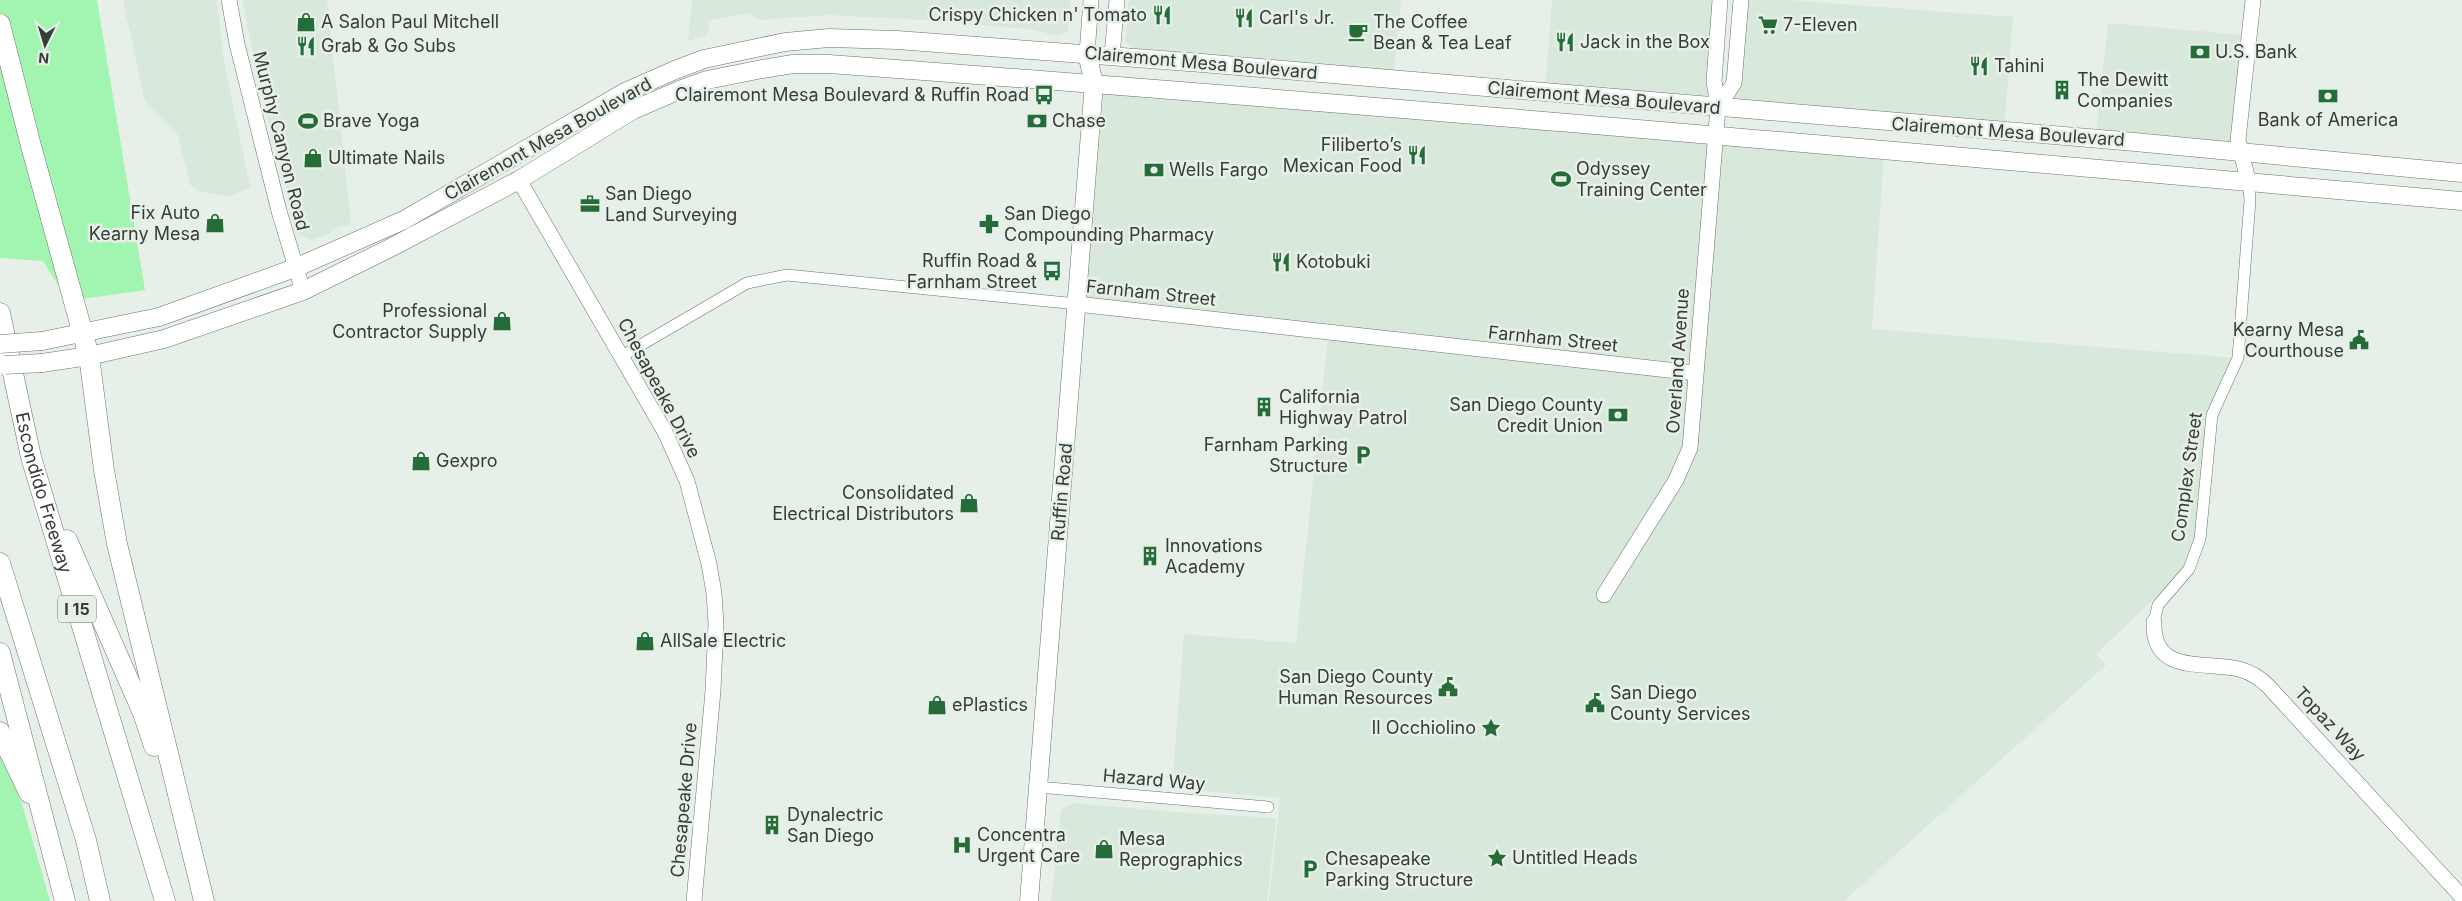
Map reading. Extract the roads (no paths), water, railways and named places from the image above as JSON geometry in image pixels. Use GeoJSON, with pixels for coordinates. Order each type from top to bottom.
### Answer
{"type":"FeatureCollection","features":[{"type":"Feature","properties":{"kind":"highway"},"geometry":{"type":"LineString","coordinates":[[0,24],[89,356],[104,470],[118,544],[203,901]]}},
{"type":"Feature","properties":{"kind":"highway","name":"Escondido Freeway"},"geometry":{"type":"LineString","coordinates":[[0,313],[31,457],[165,901]]}},
{"type":"Feature","properties":{"kind":"highway"},"geometry":{"type":"LineString","coordinates":[[31,457],[143,713],[203,901]]}},
{"type":"Feature","properties":{"kind":"highway"},"geometry":{"type":"LineString","coordinates":[[0,563],[86,840],[100,901]]}},
{"type":"Feature","properties":{"kind":"highway"},"geometry":{"type":"LineString","coordinates":[[0,653],[48,830],[65,901]]}},
{"type":"Feature","properties":{"kind":"highway"},"geometry":{"type":"LineString","coordinates":[[0,732],[48,830]]}},
{"type":"Feature","properties":{"kind":"main road","name":"Clairemont Mesa Boulevard"},"geometry":{"type":"LineString","coordinates":[[0,344],[42,341],[159,317],[295,268],[404,220],[625,92],[704,59],[785,42],[830,38],[897,40],[1112,56],[2241,152],[2462,173]]}},
{"type":"Feature","properties":{"kind":"main road","name":"Ruffin Road"},"geometry":{"type":"LineString","coordinates":[[1029,901],[1094,83],[1087,54]]}},
{"type":"Feature","properties":{"kind":"main road","name":"Ruffin Road"},"geometry":{"type":"LineString","coordinates":[[1094,83],[1112,56]]}},
{"type":"Feature","properties":{"kind":"main road","name":"Clairemont Mesa Boulevard"},"geometry":{"type":"LineString","coordinates":[[0,366],[42,363],[89,356],[164,340],[303,291],[392,247],[519,180],[633,110],[707,80],[793,64],[829,64],[1094,83],[1715,135],[1871,150],[2248,180],[2462,201]]}},
{"type":"Feature","properties":{"kind":"main road"},"geometry":{"type":"LineString","coordinates":[[2378,193],[2401,186],[2431,187],[2444,172]]}},
{"type":"Feature","properties":{"kind":"street","name":"Murphy Canyon Road"},"geometry":{"type":"LineString","coordinates":[[229,0],[237,44],[295,268],[303,291]]}},
{"type":"Feature","properties":{"kind":"street","name":"Ruffin Road"},"geometry":{"type":"LineString","coordinates":[[1087,54],[1091,0]]}},
{"type":"Feature","properties":{"kind":"street","name":"Ruffin Road"},"geometry":{"type":"LineString","coordinates":[[1112,56],[1117,0]]}},
{"type":"Feature","properties":{"kind":"street","name":"Overland Avenue"},"geometry":{"type":"LineString","coordinates":[[1604,595],[1668,494],[1690,448],[1718,107],[1714,81],[1720,0]]}},
{"type":"Feature","properties":{"kind":"street","name":"Overland Avenue"},"geometry":{"type":"LineString","coordinates":[[1718,107],[1734,83],[1741,0]]}},
{"type":"Feature","properties":{"kind":"street","name":"Complex Street"},"geometry":{"type":"LineString","coordinates":[[2154,622],[2158,605],[2190,569],[2202,530],[2212,415],[2238,358],[2250,200],[2248,180],[2238,135],[2252,0]]}},
{"type":"Feature","properties":{"kind":"street","name":"Chesapeake Drive"},"geometry":{"type":"LineString","coordinates":[[519,180],[665,432],[687,481],[709,564],[714,593],[716,624],[713,691],[694,901]]}},
{"type":"Feature","properties":{"kind":"street","name":"Farnham Street"},"geometry":{"type":"LineString","coordinates":[[622,356],[747,283],[788,275],[1077,304],[1695,373]]}},
{"type":"Feature","properties":{"kind":"street","name":"Topaz Way"},"geometry":{"type":"LineString","coordinates":[[2154,622],[2154,633],[2158,644],[2166,655],[2176,662],[2239,669],[2258,676],[2462,897]]}},
{"type":"Feature","properties":{"kind":"street","name":"Hazard Way"},"geometry":{"type":"LineString","coordinates":[[1038,787],[1268,807]]}},
{"type":"Feature","properties":{"kind":"place","name":"Crispy Chicken n' Tomato"},"geometry":{"type":"Point","coordinates":[1162,15]}},
{"type":"Feature","properties":{"kind":"place","name":"Carl's Jr."},"geometry":{"type":"Point","coordinates":[1244,18]}},
{"type":"Feature","properties":{"kind":"place","name":"A Salon Paul Mitchell"},"geometry":{"type":"Point","coordinates":[306,22]}},
{"type":"Feature","properties":{"kind":"place","name":"7-Eleven"},"geometry":{"type":"Point","coordinates":[1768,25]}},
{"type":"Feature","properties":{"kind":"place","name":"The Coffee Bean & Tea Leaf"},"geometry":{"type":"Point","coordinates":[1358,32]}},
{"type":"Feature","properties":{"kind":"place","name":"Jack in the Box"},"geometry":{"type":"Point","coordinates":[1565,42]}},
{"type":"Feature","properties":{"kind":"place","name":"Grab & Go Subs"},"geometry":{"type":"Point","coordinates":[306,46]}},
{"type":"Feature","properties":{"kind":"place","name":"U.S. Bank"},"geometry":{"type":"Point","coordinates":[2200,52]}},
{"type":"Feature","properties":{"kind":"place","name":"Tahini"},"geometry":{"type":"Point","coordinates":[1979,66]}},
{"type":"Feature","properties":{"kind":"place","name":"The Dewitt Companies"},"geometry":{"type":"Point","coordinates":[2062,90]}},
{"type":"Feature","properties":{"kind":"place","name":"Clairemont Mesa Boulevard & Ruffin Road"},"geometry":{"type":"Point","coordinates":[1044,95]}},
{"type":"Feature","properties":{"kind":"place","name":"Bank of America"},"geometry":{"type":"Point","coordinates":[2328,96]}},
{"type":"Feature","properties":{"kind":"place","name":"Brave Yoga"},"geometry":{"type":"Point","coordinates":[308,121]}},
{"type":"Feature","properties":{"kind":"place","name":"Chase"},"geometry":{"type":"Point","coordinates":[1037,121]}},
{"type":"Feature","properties":{"kind":"place","name":"Filiberto’s Mexican Food"},"geometry":{"type":"Point","coordinates":[1417,155]}},
{"type":"Feature","properties":{"kind":"place","name":"Ultimate Nails"},"geometry":{"type":"Point","coordinates":[313,158]}},
{"type":"Feature","properties":{"kind":"place","name":"Wells Fargo"},"geometry":{"type":"Point","coordinates":[1154,170]}},
{"type":"Feature","properties":{"kind":"place","name":"Odyssey Training Center"},"geometry":{"type":"Point","coordinates":[1561,179]}},
{"type":"Feature","properties":{"kind":"place","name":"San Diego Land Surveying"},"geometry":{"type":"Point","coordinates":[590,204]}},
{"type":"Feature","properties":{"kind":"place","name":"Fix Auto Kearny Mesa"},"geometry":{"type":"Point","coordinates":[215,223]}},
{"type":"Feature","properties":{"kind":"place","name":"San Diego Compounding Pharmacy"},"geometry":{"type":"Point","coordinates":[989,224]}},
{"type":"Feature","properties":{"kind":"place","name":"Kotobuki"},"geometry":{"type":"Point","coordinates":[1281,262]}},
{"type":"Feature","properties":{"kind":"place","name":"Ruffin Road & Farnham Street"},"geometry":{"type":"Point","coordinates":[1052,271]}},
{"type":"Feature","properties":{"kind":"place","name":"Professional Contractor Supply"},"geometry":{"type":"Point","coordinates":[502,321]}},
{"type":"Feature","properties":{"kind":"place","name":"Kearny Mesa Courthouse"},"geometry":{"type":"Point","coordinates":[2359,340]}},
{"type":"Feature","properties":{"kind":"place","name":"California Highway Patrol"},"geometry":{"type":"Point","coordinates":[1264,407]}},
{"type":"Feature","properties":{"kind":"place","name":"San Diego County Credit Union"},"geometry":{"type":"Point","coordinates":[1618,415]}},
{"type":"Feature","properties":{"kind":"place","name":"Farnham Parking Structure"},"geometry":{"type":"Point","coordinates":[1363,455]}},
{"type":"Feature","properties":{"kind":"place","name":"Gexpro"},"geometry":{"type":"Point","coordinates":[421,461]}},
{"type":"Feature","properties":{"kind":"place","name":"Consolidated Electrical Distributors"},"geometry":{"type":"Point","coordinates":[969,503]}},
{"type":"Feature","properties":{"kind":"place","name":"Innovations Academy"},"geometry":{"type":"Point","coordinates":[1150,556]}},
{"type":"Feature","properties":{"kind":"place","name":"AllSale Electric"},"geometry":{"type":"Point","coordinates":[645,641]}},
{"type":"Feature","properties":{"kind":"place","name":"San Diego County Human Resources"},"geometry":{"type":"Point","coordinates":[1448,687]}},
{"type":"Feature","properties":{"kind":"place","name":"San Diego County Services"},"geometry":{"type":"Point","coordinates":[1595,703]}},
{"type":"Feature","properties":{"kind":"place","name":"ePlastics"},"geometry":{"type":"Point","coordinates":[937,705]}},
{"type":"Feature","properties":{"kind":"place","name":"Il Occhiolino"},"geometry":{"type":"Point","coordinates":[1491,728]}},
{"type":"Feature","properties":{"kind":"place","name":"Dynalectric San Diego"},"geometry":{"type":"Point","coordinates":[772,825]}},
{"type":"Feature","properties":{"kind":"place","name":"Concentra Urgent Care"},"geometry":{"type":"Point","coordinates":[962,845]}},
{"type":"Feature","properties":{"kind":"place","name":"Mesa Reprographics"},"geometry":{"type":"Point","coordinates":[1104,849]}},
{"type":"Feature","properties":{"kind":"place","name":"Untitled Heads"},"geometry":{"type":"Point","coordinates":[1497,858]}},
{"type":"Feature","properties":{"kind":"place","name":"Chesapeake Parking Structure"},"geometry":{"type":"Point","coordinates":[1310,869]}}]}
